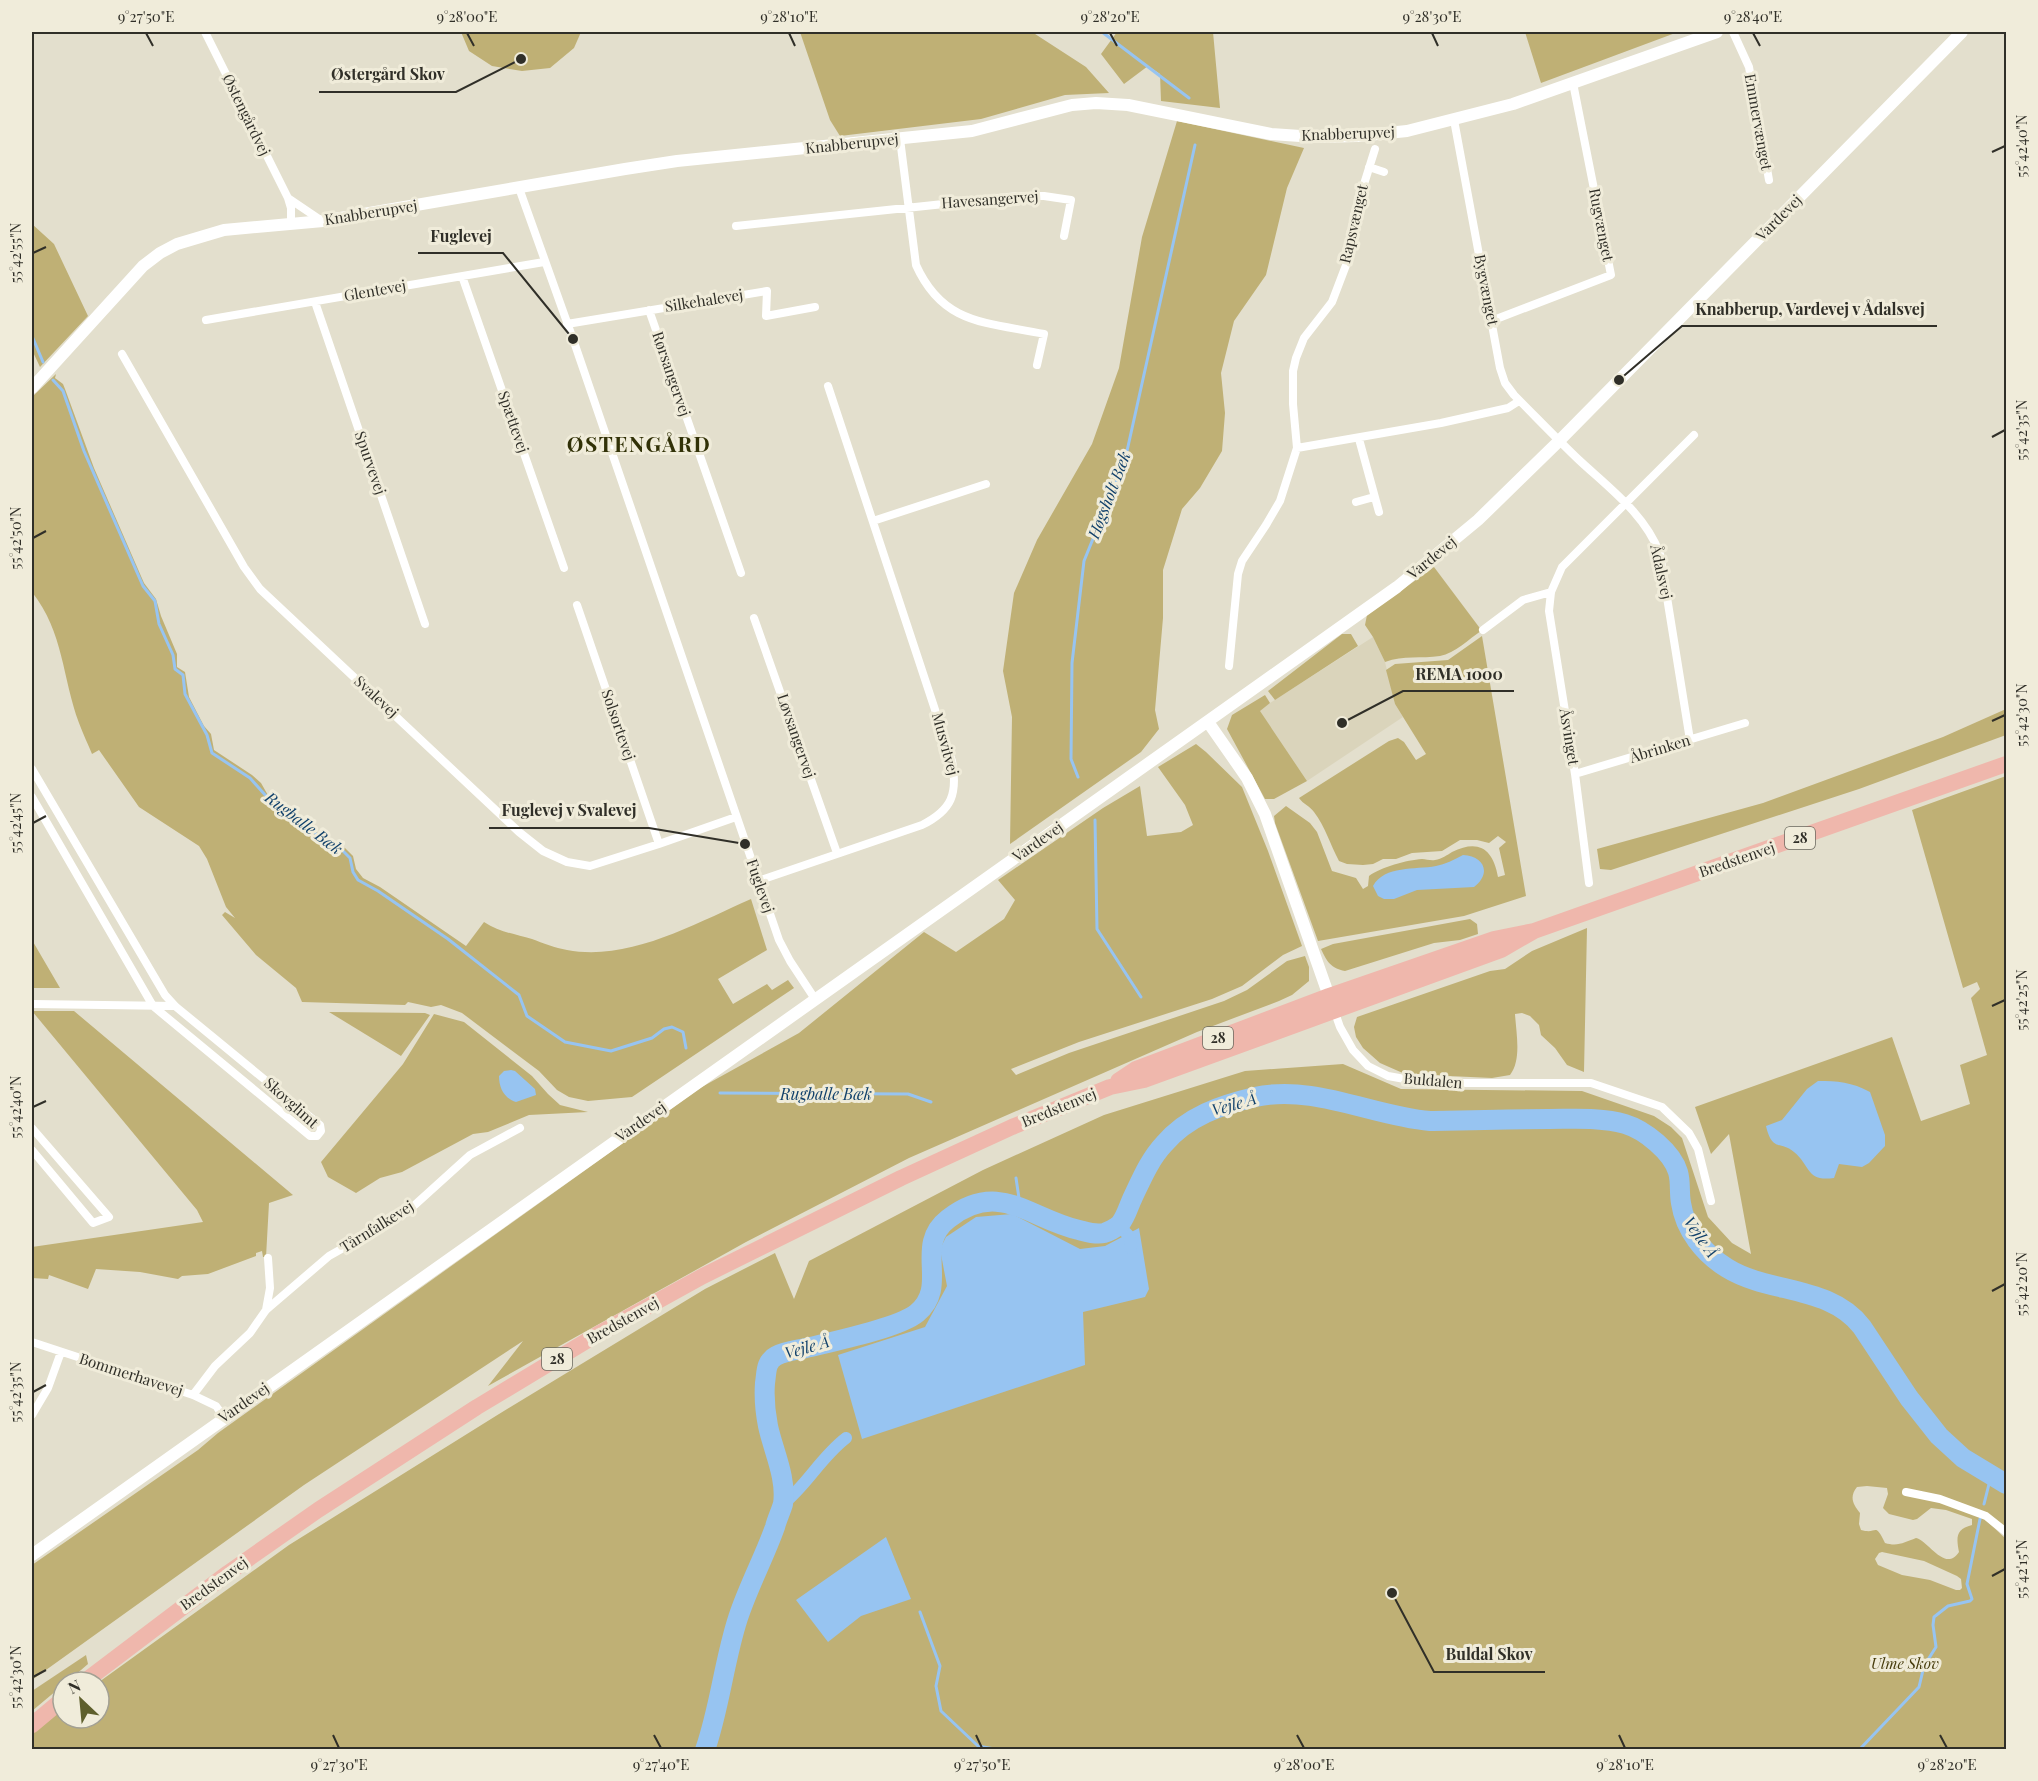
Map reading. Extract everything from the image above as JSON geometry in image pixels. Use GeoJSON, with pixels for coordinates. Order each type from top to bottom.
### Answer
{"type":"FeatureCollection","features":[{"type":"Feature","properties":{"kind":"highway","name":"Bredstenvej"},"geometry":{"type":"LineString","coordinates":[[100,1670],[228,1573],[318,1510],[477,1407],[598,1334],[712,1271],[901,1178],[1012,1127],[1110,1087],[1144,1080],[1494,939],[1534,931],[2007,764]]}},
{"type":"Feature","properties":{"kind":"highway"},"geometry":{"type":"LineString","coordinates":[[32,1725],[51,1709]]}},
{"type":"Feature","properties":{"kind":"street","name":"Østengårdvej"},"geometry":{"type":"LineString","coordinates":[[205,32],[288,198],[291,208],[291,225]]}},
{"type":"Feature","properties":{"kind":"street","name":"Knabberupvej"},"geometry":{"type":"LineString","coordinates":[[32,388],[129,281],[160,253],[199,236],[225,230],[323,221],[677,161],[972,131],[1051,110],[1096,103],[1128,105],[1271,134],[1315,137],[1358,136],[1407,131],[1513,104],[1717,32]]}},
{"type":"Feature","properties":{"kind":"street","name":"Emmervænget"},"geometry":{"type":"LineString","coordinates":[[1733,32],[1749,68],[1769,180]]}},
{"type":"Feature","properties":{"kind":"street","name":"Vardevej"},"geometry":{"type":"LineString","coordinates":[[32,1555],[1370,607],[1429,561],[1478,520],[1559,441],[1962,32]]}},
{"type":"Feature","properties":{"kind":"street","name":"Rugvænget"},"geometry":{"type":"LineString","coordinates":[[1491,321],[1611,275],[1573,83]]}},
{"type":"Feature","properties":{"kind":"street","name":"Bygvænget"},"geometry":{"type":"LineString","coordinates":[[1454,120],[1500,368],[1505,383],[1559,441]]}},
{"type":"Feature","properties":{"kind":"street"},"geometry":{"type":"LineString","coordinates":[[900,139],[916,265],[923,281],[946,307],[968,318],[1044,334],[1037,365]]}},
{"type":"Feature","properties":{"kind":"street","name":"Rapsvænget"},"geometry":{"type":"LineString","coordinates":[[1229,666],[1238,574],[1242,561],[1280,501],[1297,448],[1293,404],[1293,371],[1296,358],[1304,338],[1332,302],[1348,260],[1354,216],[1375,149]]}},
{"type":"Feature","properties":{"kind":"street","name":"Rapsvænget"},"geometry":{"type":"LineString","coordinates":[[1369,166],[1383,172]]}},
{"type":"Feature","properties":{"kind":"street","name":"Fuglevej"},"geometry":{"type":"LineString","coordinates":[[519,188],[779,940],[790,962],[815,999]]}},
{"type":"Feature","properties":{"kind":"street","name":"Havesangervej"},"geometry":{"type":"LineString","coordinates":[[736,226],[909,206],[1019,196],[1044,196],[1071,200],[1064,236]]}},
{"type":"Feature","properties":{"kind":"street"},"geometry":{"type":"LineString","coordinates":[[288,198],[323,221]]}},
{"type":"Feature","properties":{"kind":"street","name":"Glentevej"},"geometry":{"type":"LineString","coordinates":[[206,320],[544,262]]}},
{"type":"Feature","properties":{"kind":"street","name":"Spættevej"},"geometry":{"type":"LineString","coordinates":[[462,276],[564,568]]}},
{"type":"Feature","properties":{"kind":"street","name":"Silkehalevej"},"geometry":{"type":"LineString","coordinates":[[567,324],[767,291],[766,316],[815,307]]}},
{"type":"Feature","properties":{"kind":"street","name":"Spurvevej"},"geometry":{"type":"LineString","coordinates":[[315,302],[425,624]]}},
{"type":"Feature","properties":{"kind":"street","name":"Rørsangervej"},"geometry":{"type":"LineString","coordinates":[[649,310],[741,573]]}},
{"type":"Feature","properties":{"kind":"street","name":"Svalevej"},"geometry":{"type":"LineString","coordinates":[[122,354],[244,567],[260,589],[519,832],[543,851],[567,862],[590,866],[736,817]]}},
{"type":"Feature","properties":{"kind":"street","name":"Musvitvej"},"geometry":{"type":"LineString","coordinates":[[758,881],[935,819],[944,811],[951,798],[956,780],[952,761],[828,386]]}},
{"type":"Feature","properties":{"kind":"street"},"geometry":{"type":"LineString","coordinates":[[1297,448],[1508,408],[1520,401]]}},
{"type":"Feature","properties":{"kind":"street","name":"Åsvinget"},"geometry":{"type":"LineString","coordinates":[[1589,883],[1575,774],[1549,611],[1551,592],[1562,567],[1694,435]]}},
{"type":"Feature","properties":{"kind":"street"},"geometry":{"type":"LineString","coordinates":[[1359,438],[1379,512]]}},
{"type":"Feature","properties":{"kind":"street","name":"Ådalsvej"},"geometry":{"type":"LineString","coordinates":[[1559,441],[1625,503],[1644,523],[1654,539],[1660,554],[1690,740]]}},
{"type":"Feature","properties":{"kind":"street"},"geometry":{"type":"LineString","coordinates":[[873,521],[986,484]]}},
{"type":"Feature","properties":{"kind":"street"},"geometry":{"type":"LineString","coordinates":[[1356,502],[1374,497]]}},
{"type":"Feature","properties":{"kind":"street"},"geometry":{"type":"LineString","coordinates":[[1483,630],[1523,600],[1551,592]]}},
{"type":"Feature","properties":{"kind":"street","name":"Solsortevej"},"geometry":{"type":"LineString","coordinates":[[577,605],[658,844]]}},
{"type":"Feature","properties":{"kind":"street","name":"Løvsangervej"},"geometry":{"type":"LineString","coordinates":[[754,618],[837,853]]}},
{"type":"Feature","properties":{"kind":"street","name":"Buldalen"},"geometry":{"type":"LineString","coordinates":[[1208,722],[1247,778],[1265,814],[1340,1027],[1353,1050],[1368,1066],[1388,1076],[1427,1083],[1591,1083],[1662,1107],[1689,1133],[1698,1149],[1710,1201]]}},
{"type":"Feature","properties":{"kind":"street","name":"Åbrinken"},"geometry":{"type":"LineString","coordinates":[[1575,774],[1746,723]]}},
{"type":"Feature","properties":{"kind":"street","name":"Skovglimt"},"geometry":{"type":"LineString","coordinates":[[32,769],[165,995],[320,1125],[321,1131],[317,1136],[310,1136],[153,1006],[32,797]]}},
{"type":"Feature","properties":{"kind":"street"},"geometry":{"type":"LineString","coordinates":[[32,1004],[175,1005]]}},
{"type":"Feature","properties":{"kind":"street"},"geometry":{"type":"LineString","coordinates":[[32,1128],[108,1217],[93,1223],[32,1150]]}},
{"type":"Feature","properties":{"kind":"street","name":"Tårnfalkevej"},"geometry":{"type":"LineString","coordinates":[[193,1395],[214,1366],[250,1333],[266,1310],[329,1256],[407,1212],[470,1155],[520,1128]]}},
{"type":"Feature","properties":{"kind":"street","name":"Tårnfalkevej"},"geometry":{"type":"LineString","coordinates":[[266,1310],[270,1288],[268,1258]]}},
{"type":"Feature","properties":{"kind":"street","name":"Bommerhavevej"},"geometry":{"type":"LineString","coordinates":[[32,1342],[193,1395],[216,1406],[224,1417]]}},
{"type":"Feature","properties":{"kind":"street"},"geometry":{"type":"LineString","coordinates":[[32,1415],[48,1388],[60,1352]]}},
{"type":"Feature","properties":{"kind":"street"},"geometry":{"type":"LineString","coordinates":[[1906,1492],[1940,1499],[1986,1516],[2007,1532]]}},
{"type":"Feature","properties":{"kind":"shaded area"},"geometry":{"type":"Polygon","coordinates":[[[1373,637],[1385,662],[1395,704],[1403,717],[1307,781],[1259,710],[1373,637]]]}},
{"type":"Feature","properties":{"kind":"green space"},"geometry":{"type":"Polygon","coordinates":[[[461,32],[581,32],[574,48],[550,68],[522,71],[492,66],[469,51],[461,32]]]}},
{"type":"Feature","properties":{"kind":"green space"},"geometry":{"type":"Polygon","coordinates":[[[800,32],[1032,32],[1086,67],[1109,93],[1065,95],[981,119],[840,136],[830,120],[800,32]]]}},
{"type":"Feature","properties":{"kind":"green space"},"geometry":{"type":"Polygon","coordinates":[[[1117,32],[1213,32],[1220,108],[1161,101],[1160,74],[1148,66],[1124,84],[1101,54],[1117,32]]]}},
{"type":"Feature","properties":{"kind":"green space"},"geometry":{"type":"Polygon","coordinates":[[[1525,32],[1678,32],[1541,83],[1525,32]]]}},
{"type":"Feature","properties":{"kind":"green space"},"geometry":{"type":"Polygon","coordinates":[[[1177,121],[1304,148],[1287,188],[1266,275],[1234,321],[1221,373],[1225,413],[1222,451],[1200,488],[1182,509],[1163,570],[1163,618],[1155,710],[1159,729],[1141,752],[1010,844],[1012,717],[1003,671],[1014,593],[1037,540],[1092,444],[1119,368],[1142,237],[1177,121]]]}},
{"type":"Feature","properties":{"kind":"green space"},"geometry":{"type":"Polygon","coordinates":[[[32,224],[54,244],[88,316],[40,367],[32,350],[32,224]]]}},
{"type":"Feature","properties":{"kind":"green space"},"geometry":{"type":"Polygon","coordinates":[[[56,374],[55,378],[63,384],[94,468],[144,583],[156,599],[177,654],[177,667],[185,672],[189,697],[204,726],[211,734],[214,750],[252,775],[261,783],[269,797],[331,842],[345,848],[353,856],[356,869],[363,878],[380,887],[466,946],[484,922],[501,930],[563,949],[590,952],[614,950],[662,938],[751,899],[767,950],[718,979],[733,1004],[767,984],[772,990],[788,980],[794,988],[632,1097],[588,1101],[569,1097],[557,1090],[539,1071],[462,1013],[441,1005],[431,1007],[408,1002],[405,1005],[302,1002],[296,988],[256,955],[222,915],[225,912],[235,918],[226,907],[207,859],[199,846],[139,807],[99,750],[92,754],[81,727],[73,706],[56,639],[43,608],[32,592],[32,397],[56,374]]]}},
{"type":"Feature","properties":{"kind":"green space"},"geometry":{"type":"Polygon","coordinates":[[[1434,567],[1481,631],[1456,649],[1440,656],[1385,662],[1365,625],[1367,615],[1434,567]]]}},
{"type":"Feature","properties":{"kind":"green space"},"geometry":{"type":"Polygon","coordinates":[[[1342,634],[1351,634],[1358,646],[1275,700],[1268,691],[1342,634]]]}},
{"type":"Feature","properties":{"kind":"green space"},"geometry":{"type":"Polygon","coordinates":[[[1482,636],[1526,896],[1464,916],[1318,941],[1275,823],[1274,816],[1286,806],[1310,823],[1317,832],[1332,871],[1356,878],[1363,889],[1368,886],[1369,876],[1387,867],[1402,862],[1438,859],[1470,846],[1483,849],[1488,853],[1496,867],[1498,877],[1505,875],[1499,848],[1506,842],[1498,836],[1489,843],[1460,840],[1442,851],[1412,853],[1396,859],[1383,859],[1373,864],[1347,864],[1339,861],[1318,817],[1299,798],[1389,741],[1398,738],[1404,742],[1416,760],[1426,754],[1395,704],[1386,670],[1395,664],[1448,660],[1482,636]]]}},
{"type":"Feature","properties":{"kind":"green space"},"geometry":{"type":"Polygon","coordinates":[[[1265,695],[1270,703],[1260,711],[1307,781],[1274,799],[1265,799],[1227,729],[1232,715],[1265,695]]]}},
{"type":"Feature","properties":{"kind":"green space"},"geometry":{"type":"Polygon","coordinates":[[[2006,709],[2006,735],[1859,789],[1611,870],[1600,869],[1597,849],[1763,803],[1943,737],[2006,709]]]}},
{"type":"Feature","properties":{"kind":"green space"},"geometry":{"type":"Polygon","coordinates":[[[1196,744],[1242,787],[1302,946],[1283,955],[1242,986],[1212,999],[1079,1042],[1011,1069],[1016,1075],[1069,1053],[1224,1001],[1247,990],[1287,961],[1305,956],[1309,967],[1309,981],[1292,995],[1197,1032],[909,1158],[746,1242],[488,1386],[523,1341],[304,1485],[32,1680],[32,1565],[198,1450],[218,1433],[700,1088],[799,1033],[924,932],[956,952],[1004,919],[1015,900],[998,880],[1103,808],[1140,786],[1147,836],[1181,832],[1193,825],[1185,805],[1158,767],[1196,744]]]}},
{"type":"Feature","properties":{"kind":"green space","name":"Ulme Skov"},"geometry":{"type":"Polygon","coordinates":[[[2006,776],[2006,1527],[1995,1522],[1989,1523],[2006,1539],[2006,1749],[32,1750],[32,1732],[51,1718],[51,1730],[111,1730],[111,1673],[289,1545],[705,1289],[775,1253],[794,1299],[809,1261],[983,1170],[1104,1115],[1245,1071],[1343,1064],[1401,1089],[1582,1091],[1654,1116],[1671,1127],[1682,1138],[1708,1217],[1732,1243],[1751,1254],[1729,1134],[1711,1154],[1695,1107],[1892,1037],[1921,1121],[1970,1104],[1960,1065],[1987,1055],[1971,998],[1980,989],[1977,982],[1963,988],[1912,810],[2006,776]],[[1857,1487],[1853,1497],[1860,1513],[1861,1530],[1875,1530],[1879,1532],[1885,1543],[1890,1544],[1901,1544],[1916,1538],[1943,1558],[1954,1558],[1959,1552],[1958,1534],[1972,1525],[1972,1519],[1946,1510],[1931,1508],[1913,1520],[1889,1514],[1883,1508],[1888,1494],[1887,1488],[1857,1487]],[[1882,1552],[1875,1559],[1878,1565],[1902,1575],[1930,1580],[1956,1590],[1962,1588],[1961,1579],[1957,1576],[1924,1561],[1882,1552]]]}},
{"type":"Feature","properties":{"kind":"green space"},"geometry":{"type":"Polygon","coordinates":[[[1470,919],[1477,924],[1478,934],[1460,940],[1434,943],[1345,971],[1330,964],[1321,949],[1333,944],[1470,919]]]}},
{"type":"Feature","properties":{"kind":"green space"},"geometry":{"type":"Polygon","coordinates":[[[1587,928],[1584,1072],[1567,1065],[1555,1048],[1541,1035],[1539,1025],[1530,1016],[1522,1013],[1515,1014],[1517,1054],[1514,1069],[1510,1075],[1492,1078],[1405,1074],[1380,1063],[1363,1048],[1356,1037],[1354,1027],[1357,1017],[1490,971],[1505,969],[1532,951],[1587,928]]]}},
{"type":"Feature","properties":{"kind":"green space"},"geometry":{"type":"Polygon","coordinates":[[[32,940],[60,988],[32,988],[32,940]]]}},
{"type":"Feature","properties":{"kind":"green space"},"geometry":{"type":"Polygon","coordinates":[[[32,1011],[74,1011],[293,1195],[269,1203],[266,1257],[263,1257],[262,1251],[256,1253],[256,1256],[208,1274],[182,1276],[178,1279],[140,1272],[96,1269],[88,1289],[49,1275],[48,1279],[32,1278],[32,1247],[203,1222],[197,1210],[32,1011]]]}},
{"type":"Feature","properties":{"kind":"green space"},"geometry":{"type":"Polygon","coordinates":[[[329,1012],[425,1013],[430,1015],[401,1056],[329,1012]]]}},
{"type":"Feature","properties":{"kind":"green space"},"geometry":{"type":"Polygon","coordinates":[[[434,1014],[464,1022],[532,1076],[560,1105],[588,1112],[529,1115],[488,1132],[473,1134],[402,1172],[380,1178],[356,1193],[328,1177],[321,1162],[403,1064],[434,1014]]]}},
{"type":"Feature","properties":{"kind":"green space"},"geometry":{"type":"Polygon","coordinates":[[[86,1655],[88,1664],[81,1670],[64,1670],[86,1655]]]}},
{"type":"Feature","properties":{"kind":"green space"},"geometry":{"type":"Polygon","coordinates":[[[51,1678],[51,1695],[32,1711],[32,1691],[51,1678]]]}},
{"type":"Feature","properties":{"kind":"water"},"geometry":{"type":"Polygon","coordinates":[[[1463,855],[1476,858],[1483,866],[1483,876],[1474,887],[1417,890],[1394,899],[1384,899],[1378,896],[1373,886],[1378,879],[1393,871],[1436,866],[1463,855]]]}},
{"type":"Feature","properties":{"kind":"water"},"geometry":{"type":"Polygon","coordinates":[[[511,1070],[535,1089],[536,1095],[516,1102],[505,1095],[499,1076],[504,1071],[511,1070]]]}},
{"type":"Feature","properties":{"kind":"water"},"geometry":{"type":"Polygon","coordinates":[[[1818,1081],[1844,1083],[1870,1092],[1885,1135],[1885,1146],[1869,1163],[1862,1167],[1839,1164],[1834,1178],[1818,1178],[1810,1172],[1794,1152],[1774,1143],[1766,1126],[1782,1120],[1807,1089],[1818,1081]]]}},
{"type":"Feature","properties":{"kind":"water"},"geometry":{"type":"Polygon","coordinates":[[[1012,1214],[1080,1249],[1105,1246],[1139,1228],[1149,1289],[1145,1297],[1083,1312],[1085,1365],[862,1439],[838,1355],[925,1327],[947,1286],[940,1249],[946,1237],[976,1217],[1012,1214]]]}},
{"type":"Feature","properties":{"kind":"water"},"geometry":{"type":"Polygon","coordinates":[[[886,1537],[911,1599],[861,1616],[828,1642],[796,1600],[886,1537]]]}},
{"type":"Feature","properties":{"kind":"waterway","name":"Høgsholt Bæk"},"geometry":{"type":"LineString","coordinates":[[1102,32],[1189,98]]}},
{"type":"Feature","properties":{"kind":"waterway","name":"Høgsholt Bæk"},"geometry":{"type":"LineString","coordinates":[[1078,777],[1071,759],[1072,663],[1084,561],[1125,460],[1195,145]]}},
{"type":"Feature","properties":{"kind":"waterway","name":"Rugballe Bæk"},"geometry":{"type":"LineString","coordinates":[[32,336],[43,362]]}},
{"type":"Feature","properties":{"kind":"waterway","name":"Rugballe Bæk"},"geometry":{"type":"LineString","coordinates":[[53,380],[63,391],[84,451],[143,586],[155,601],[159,624],[173,655],[175,669],[183,675],[185,694],[207,735],[212,753],[250,778],[267,797],[330,845],[342,850],[350,858],[353,872],[358,880],[448,939],[519,995],[527,1016],[565,1042],[611,1051],[652,1038],[664,1029],[672,1027],[683,1032],[686,1048]]}},
{"type":"Feature","properties":{"kind":"waterway","name":"Høgsholt Bæk"},"geometry":{"type":"LineString","coordinates":[[1095,820],[1097,929],[1141,997]]}},
{"type":"Feature","properties":{"kind":"waterway","name":"Rugballe Bæk"},"geometry":{"type":"LineString","coordinates":[[720,1093],[908,1094],[931,1102]]}},
{"type":"Feature","properties":{"kind":"waterway","name":"Vejle Å"},"geometry":{"type":"LineString","coordinates":[[705,1750],[738,1618],[783,1504],[783,1484],[768,1426],[765,1404],[766,1371],[771,1359],[787,1352],[881,1329],[908,1319],[917,1313],[931,1291],[933,1241],[938,1230],[948,1219],[966,1208],[983,1202],[999,1202],[1014,1205],[1061,1225],[1088,1232],[1101,1234],[1112,1230],[1124,1218],[1143,1176],[1155,1156],[1173,1134],[1206,1113],[1255,1097],[1277,1094],[1321,1098],[1430,1121],[1587,1119],[1607,1120],[1641,1131],[1657,1143],[1675,1164],[1679,1176],[1683,1213],[1691,1232],[1711,1256],[1727,1268],[1744,1276],[1816,1297],[1849,1313],[1862,1327],[1909,1398],[1939,1436],[1963,1458],[2006,1484]]}},
{"type":"Feature","properties":{"kind":"waterway","name":"Rugballe Bæk"},"geometry":{"type":"LineString","coordinates":[[1016,1178],[1020,1205]]}},
{"type":"Feature","properties":{"kind":"waterway"},"geometry":{"type":"LineString","coordinates":[[1116,1227],[1128,1234],[1131,1248]]}},
{"type":"Feature","properties":{"kind":"waterway"},"geometry":{"type":"LineString","coordinates":[[783,1504],[846,1438]]}},
{"type":"Feature","properties":{"kind":"waterway"},"geometry":{"type":"LineString","coordinates":[[1984,1504],[1991,1476]]}},
{"type":"Feature","properties":{"kind":"waterway"},"geometry":{"type":"LineString","coordinates":[[1859,1750],[1919,1687],[1924,1666],[1936,1647],[1934,1617],[1948,1606],[1972,1599],[1967,1584],[1980,1519]]}},
{"type":"Feature","properties":{"kind":"waterway"},"geometry":{"type":"LineString","coordinates":[[920,1612],[940,1666],[936,1686],[941,1711],[978,1746],[1000,1750]]}},
{"type":"Feature","properties":{"kind":"place","name":"Østergård Skov"},"geometry":{"type":"Point","coordinates":[521,59]}},
{"type":"Feature","properties":{"kind":"place","name":"Fuglevej"},"geometry":{"type":"Point","coordinates":[573,339]}},
{"type":"Feature","properties":{"kind":"place","name":"Knabberup, Vardevej v Ådalsvej"},"geometry":{"type":"Point","coordinates":[1619,380]}},
{"type":"Feature","properties":{"kind":"place","name":"REMA 1000"},"geometry":{"type":"Point","coordinates":[1342,723]}},
{"type":"Feature","properties":{"kind":"place","name":"Fuglevej v Svalevej"},"geometry":{"type":"Point","coordinates":[745,844]}},
{"type":"Feature","properties":{"kind":"place","name":"Buldal Skov"},"geometry":{"type":"Point","coordinates":[1392,1593]}},
{"type":"Feature","properties":{"kind":"district","name":"ØSTENGÅRD"},"geometry":{"type":"Point","coordinates":[639,445]}}]}
